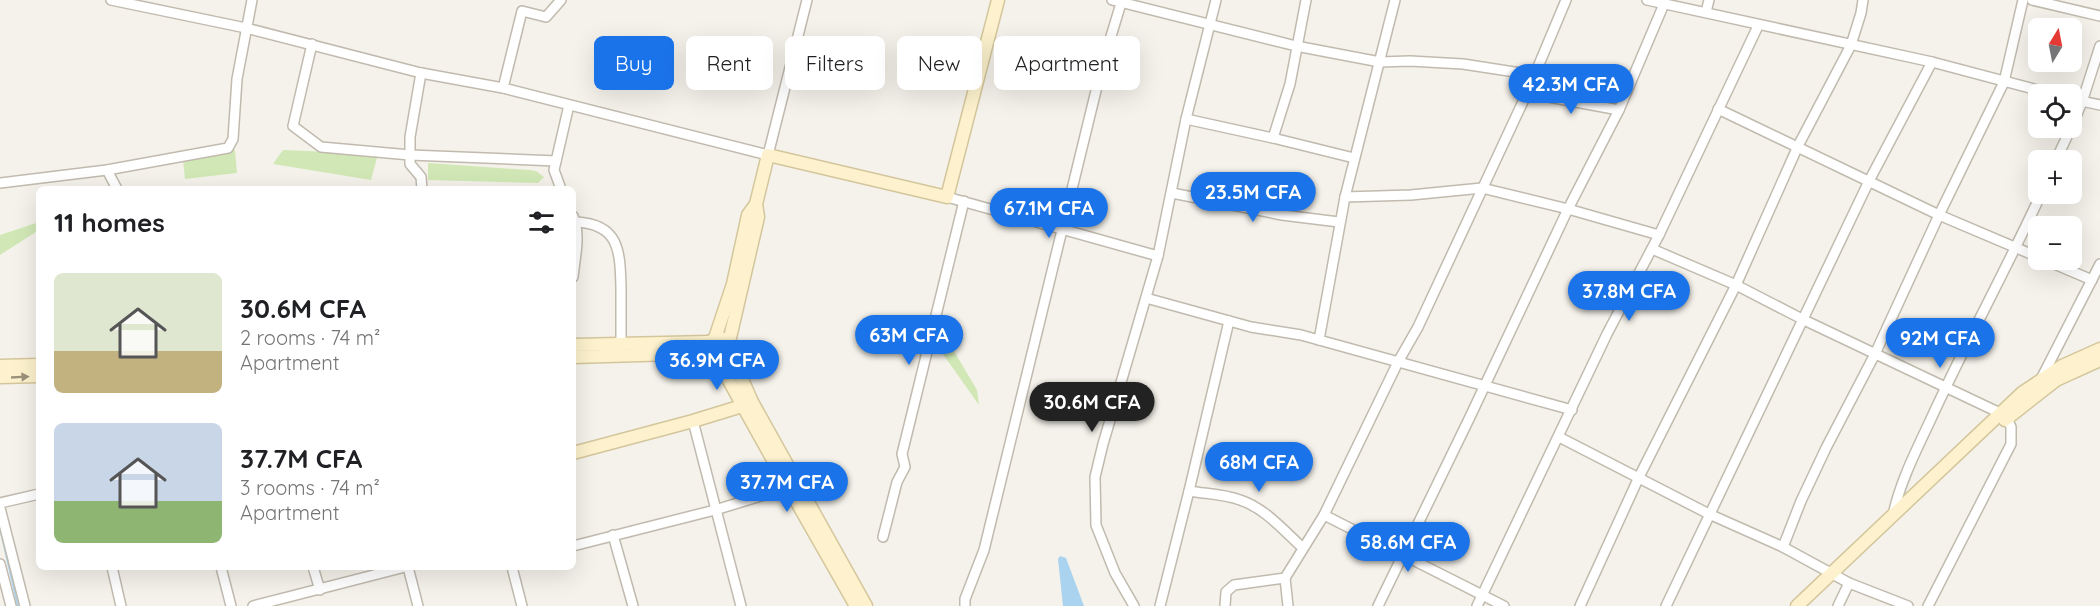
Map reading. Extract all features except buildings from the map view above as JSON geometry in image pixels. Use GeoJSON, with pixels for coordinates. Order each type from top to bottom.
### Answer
{"type":"FeatureCollection","features":[{"type":"Feature","properties":{"kind":"street"},"geometry":{"type":"LineString","coordinates":[[111,0],[246,28],[421,73],[503,88],[768,155],[947,196],[1158,256]]}},
{"type":"Feature","properties":{"kind":"street"},"geometry":{"type":"LineString","coordinates":[[0,183],[107,170],[228,148],[234,132],[237,79],[252,0]]}},
{"type":"Feature","properties":{"kind":"street"},"geometry":{"type":"LineString","coordinates":[[503,88],[522,11],[546,17],[561,0]]}},
{"type":"Feature","properties":{"kind":"street"},"geometry":{"type":"LineString","coordinates":[[756,204],[758,217],[730,348],[726,360],[719,362],[711,360],[710,345],[733,284],[748,215],[756,204],[807,0]]}},
{"type":"Feature","properties":{"kind":"street"},"geometry":{"type":"LineString","coordinates":[[947,196],[998,0]]}},
{"type":"Feature","properties":{"kind":"street"},"geometry":{"type":"LineString","coordinates":[[1134,606],[1115,573],[1096,525],[1095,477],[1158,256],[1186,119],[1216,0]]}},
{"type":"Feature","properties":{"kind":"street"},"geometry":{"type":"LineString","coordinates":[[1273,138],[1290,84],[1306,0]]}},
{"type":"Feature","properties":{"kind":"street"},"geometry":{"type":"LineString","coordinates":[[1319,340],[1339,222],[1395,0]]}},
{"type":"Feature","properties":{"kind":"street"},"geometry":{"type":"LineString","coordinates":[[1288,606],[1285,578],[1324,515],[1398,362],[1418,327],[1527,93],[1566,0]]}},
{"type":"Feature","properties":{"kind":"street"},"geometry":{"type":"LineString","coordinates":[[1647,0],[1758,26],[1932,62],[2028,88]]}},
{"type":"Feature","properties":{"kind":"street"},"geometry":{"type":"LineString","coordinates":[[1706,12],[1709,0]]}},
{"type":"Feature","properties":{"kind":"street"},"geometry":{"type":"LineString","coordinates":[[1580,606],[1639,477],[1736,285],[1798,146],[1851,45],[1863,0]]}},
{"type":"Feature","properties":{"kind":"street"},"geometry":{"type":"LineString","coordinates":[[1783,547],[1801,501],[1826,448],[1875,354],[2004,82],[2023,0]]}},
{"type":"Feature","properties":{"kind":"street"},"geometry":{"type":"LineString","coordinates":[[2032,0],[2100,16]]}},
{"type":"Feature","properties":{"kind":"street"},"geometry":{"type":"LineString","coordinates":[[965,606],[971,581],[984,550],[1119,1],[1296,46],[1380,62],[1463,64],[1534,75]]}},
{"type":"Feature","properties":{"kind":"street"},"geometry":{"type":"LineString","coordinates":[[1378,606],[1568,209],[1619,110],[1664,4]]}},
{"type":"Feature","properties":{"kind":"street"},"geometry":{"type":"LineString","coordinates":[[1477,606],[1607,333],[1659,236],[1758,26]]}},
{"type":"Feature","properties":{"kind":"street"},"geometry":{"type":"LineString","coordinates":[[312,44],[293,126],[321,147],[410,155],[556,161]]}},
{"type":"Feature","properties":{"kind":"street"},"geometry":{"type":"LineString","coordinates":[[2100,46],[2082,102],[2100,105]]}},
{"type":"Feature","properties":{"kind":"street"},"geometry":{"type":"LineString","coordinates":[[1666,606],[1869,181],[1932,62]]}},
{"type":"Feature","properties":{"kind":"street"},"geometry":{"type":"LineString","coordinates":[[421,73],[410,137],[410,164],[421,177],[422,186]]}},
{"type":"Feature","properties":{"kind":"street"},"geometry":{"type":"LineString","coordinates":[[1527,93],[1619,110]]}},
{"type":"Feature","properties":{"kind":"street"},"geometry":{"type":"LineString","coordinates":[[560,186],[554,170],[569,105]]}},
{"type":"Feature","properties":{"kind":"street"},"geometry":{"type":"LineString","coordinates":[[1718,109],[1939,215],[2028,252]]}},
{"type":"Feature","properties":{"kind":"street"},"geometry":{"type":"LineString","coordinates":[[1186,119],[1354,158]]}},
{"type":"Feature","properties":{"kind":"street"},"geometry":{"type":"LineString","coordinates":[[107,170],[115,186]]}},
{"type":"Feature","properties":{"kind":"street"},"geometry":{"type":"LineString","coordinates":[[1345,197],[1411,195],[1482,188],[1568,209],[1659,236]]}},
{"type":"Feature","properties":{"kind":"street"},"geometry":{"type":"LineString","coordinates":[[1172,193],[1282,215],[1339,222]]}},
{"type":"Feature","properties":{"kind":"street"},"geometry":{"type":"LineString","coordinates":[[883,537],[897,482],[905,467],[902,454],[964,201]]}},
{"type":"Feature","properties":{"kind":"street"},"geometry":{"type":"LineString","coordinates":[[1893,514],[1902,484],[1946,386],[2036,204]]}},
{"type":"Feature","properties":{"kind":"street"},"geometry":{"type":"LineString","coordinates":[[576,219],[602,229],[614,239],[620,256],[621,344]]}},
{"type":"Feature","properties":{"kind":"street"},"geometry":{"type":"LineString","coordinates":[[576,233],[576,249]]}},
{"type":"Feature","properties":{"kind":"street"},"geometry":{"type":"LineString","coordinates":[[1652,249],[1736,285],[2004,416],[2011,427],[2011,444],[1928,606]]}},
{"type":"Feature","properties":{"kind":"street"},"geometry":{"type":"LineString","coordinates":[[2041,379],[2100,264]]}},
{"type":"Feature","properties":{"kind":"street"},"geometry":{"type":"LineString","coordinates":[[2068,270],[2092,280]]}},
{"type":"Feature","properties":{"kind":"street"},"geometry":{"type":"LineString","coordinates":[[1146,298],[1251,327],[1301,334],[1572,410]]}},
{"type":"Feature","properties":{"kind":"street"},"geometry":{"type":"LineString","coordinates":[[1160,606],[1229,321]]}},
{"type":"Feature","properties":{"kind":"street"},"geometry":{"type":"LineString","coordinates":[[576,357],[710,345],[723,338],[730,348],[752,402],[856,606]]}},
{"type":"Feature","properties":{"kind":"street"},"geometry":{"type":"LineString","coordinates":[[576,345],[710,345]]}},
{"type":"Feature","properties":{"kind":"street"},"geometry":{"type":"LineString","coordinates":[[1808,606],[2041,379],[2062,366],[2100,349]]}},
{"type":"Feature","properties":{"kind":"street"},"geometry":{"type":"LineString","coordinates":[[1797,606],[1840,577],[1893,514],[2004,416],[2056,380],[2100,360]]}},
{"type":"Feature","properties":{"kind":"street"},"geometry":{"type":"LineString","coordinates":[[719,362],[742,406],[793,484],[866,606]]}},
{"type":"Feature","properties":{"kind":"street"},"geometry":{"type":"LineString","coordinates":[[0,366],[36,365]]}},
{"type":"Feature","properties":{"kind":"street"},"geometry":{"type":"LineString","coordinates":[[0,377],[36,376]]}},
{"type":"Feature","properties":{"kind":"street"},"geometry":{"type":"LineString","coordinates":[[576,452],[742,406]]}},
{"type":"Feature","properties":{"kind":"street"},"geometry":{"type":"LineString","coordinates":[[693,421],[741,606]]}},
{"type":"Feature","properties":{"kind":"street"},"geometry":{"type":"LineString","coordinates":[[1559,437],[1709,514],[1783,547],[1840,577],[1908,606]]}},
{"type":"Feature","properties":{"kind":"street"},"geometry":{"type":"LineString","coordinates":[[576,545],[715,510],[793,484]]}},
{"type":"Feature","properties":{"kind":"street"},"geometry":{"type":"LineString","coordinates":[[1189,491],[1238,499],[1251,504],[1303,548]]}},
{"type":"Feature","properties":{"kind":"street"},"geometry":{"type":"LineString","coordinates":[[0,503],[36,495]]}},
{"type":"Feature","properties":{"kind":"street"},"geometry":{"type":"LineString","coordinates":[[0,508],[25,606]]}},
{"type":"Feature","properties":{"kind":"street"},"geometry":{"type":"LineString","coordinates":[[1324,515],[1504,606]]}},
{"type":"Feature","properties":{"kind":"street"},"geometry":{"type":"LineString","coordinates":[[613,535],[633,606]]}},
{"type":"Feature","properties":{"kind":"street"},"geometry":{"type":"LineString","coordinates":[[0,564],[11,606]]}},
{"type":"Feature","properties":{"kind":"street"},"geometry":{"type":"LineString","coordinates":[[113,570],[121,606]]}},
{"type":"Feature","properties":{"kind":"street"},"geometry":{"type":"LineString","coordinates":[[222,570],[231,606]]}},
{"type":"Feature","properties":{"kind":"street"},"geometry":{"type":"LineString","coordinates":[[315,570],[320,590]]}},
{"type":"Feature","properties":{"kind":"street"},"geometry":{"type":"LineString","coordinates":[[253,606],[396,570]]}},
{"type":"Feature","properties":{"kind":"street"},"geometry":{"type":"LineString","coordinates":[[408,570],[418,606]]}},
{"type":"Feature","properties":{"kind":"street"},"geometry":{"type":"LineString","coordinates":[[513,570],[522,606]]}},
{"type":"Feature","properties":{"kind":"street"},"geometry":{"type":"LineString","coordinates":[[1838,606],[1840,577]]}},
{"type":"Feature","properties":{"kind":"street"},"geometry":{"type":"LineString","coordinates":[[1225,606],[1226,592],[1234,585],[1285,578]]}},
{"type":"Feature","properties":{"kind":"green space"},"geometry":{"type":"Polygon","coordinates":[[[235,150],[237,173],[185,179],[183,160],[235,150]]]}},
{"type":"Feature","properties":{"kind":"green space"},"geometry":{"type":"Polygon","coordinates":[[[283,150],[378,154],[371,180],[273,164],[283,150]]]}},
{"type":"Feature","properties":{"kind":"green space"},"geometry":{"type":"Polygon","coordinates":[[[428,163],[530,170],[544,177],[538,183],[428,180],[428,163]]]}},
{"type":"Feature","properties":{"kind":"green space"},"geometry":{"type":"Polygon","coordinates":[[[36,223],[36,232],[0,255],[0,235],[36,223]]]}},
{"type":"Feature","properties":{"kind":"green space"},"geometry":{"type":"Polygon","coordinates":[[[948,341],[977,390],[979,405],[940,350],[948,341]]]}},
{"type":"Feature","properties":{"kind":"water"},"geometry":{"type":"Polygon","coordinates":[[[1060,556],[1066,558],[1084,606],[1063,606],[1058,559],[1060,556]]]}},
{"type":"Feature","properties":{"kind":"waterway"},"geometry":{"type":"LineString","coordinates":[[0,528],[18,606]]}}]}
